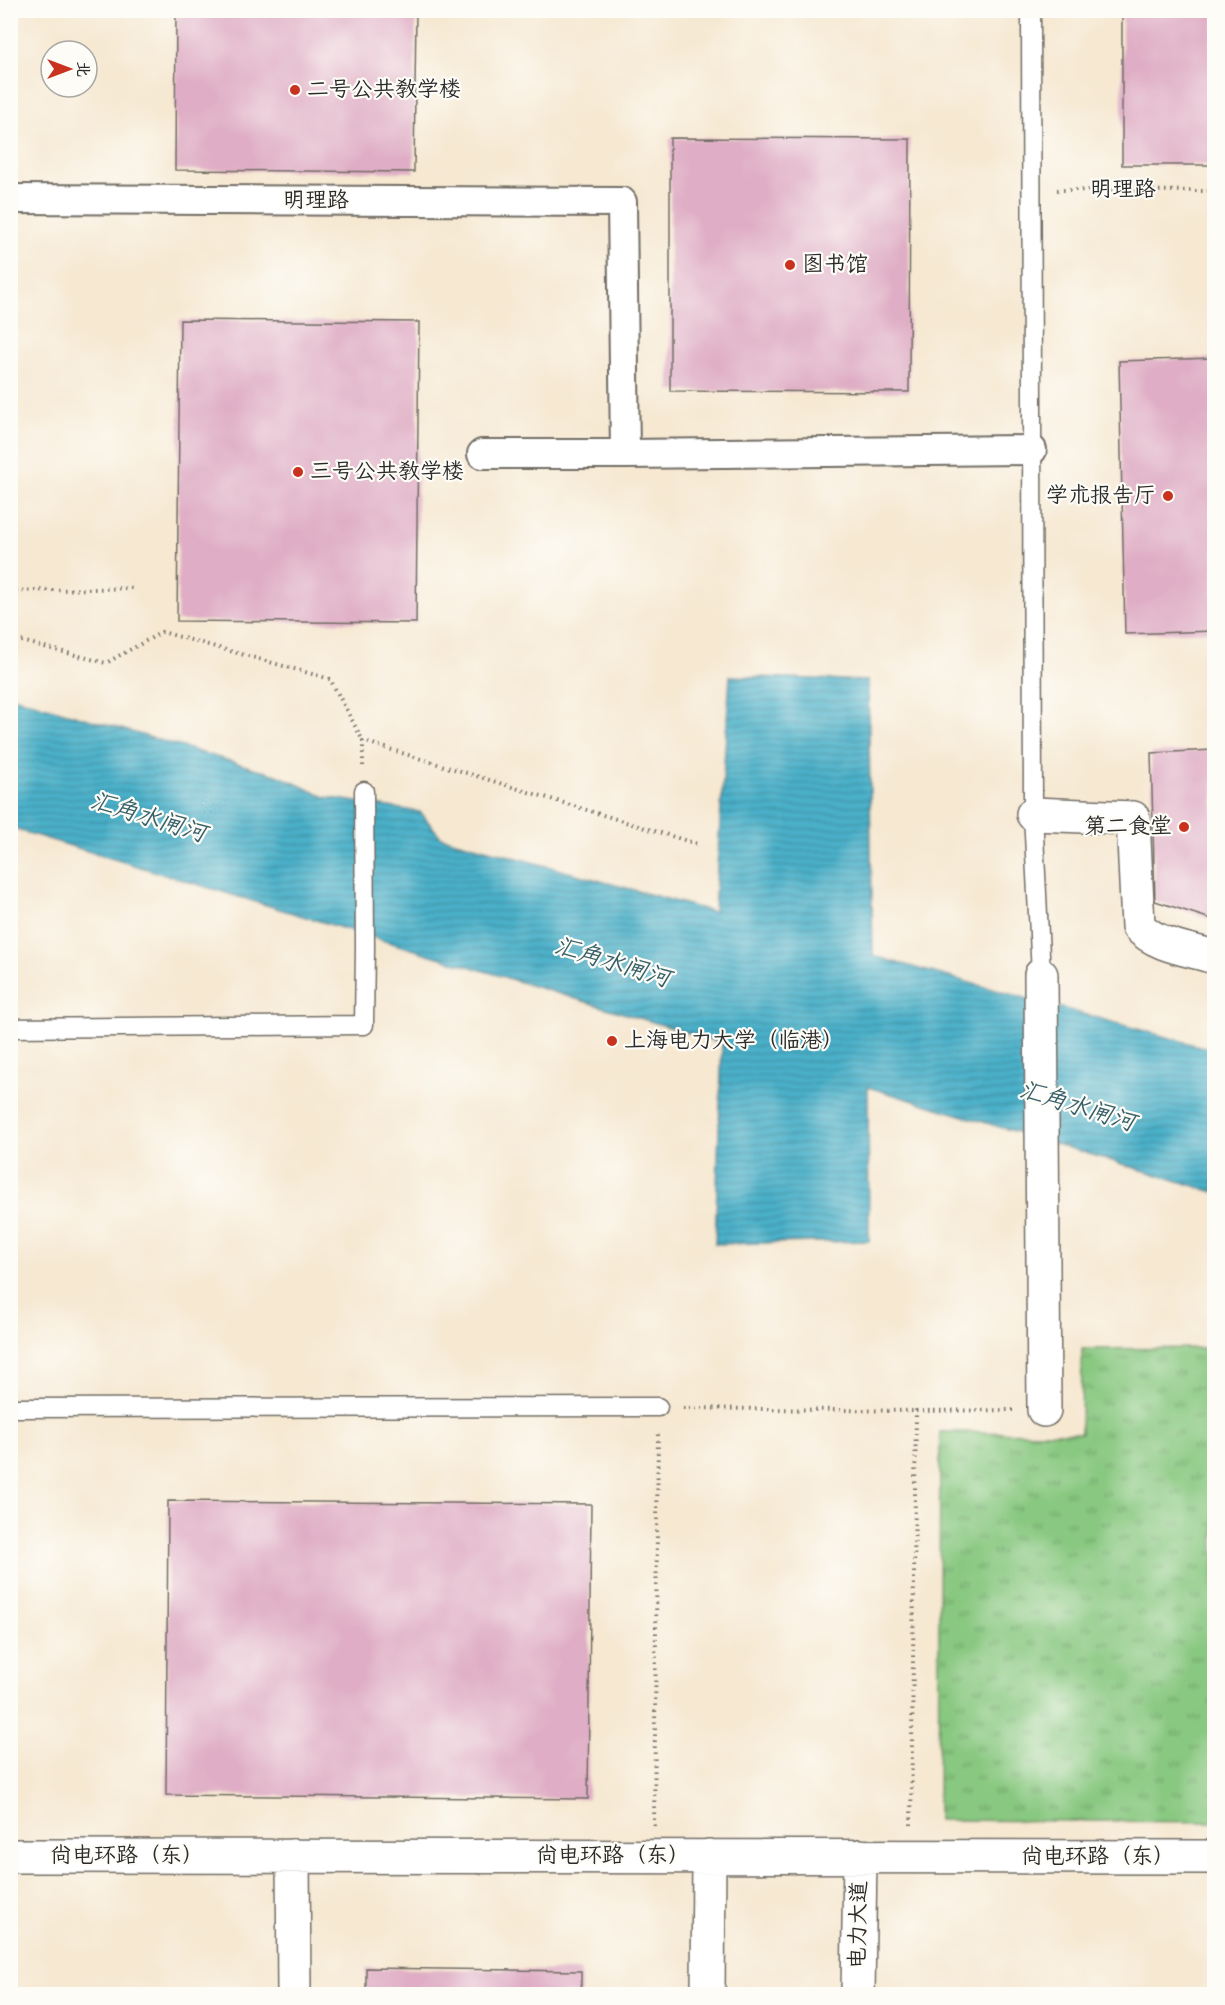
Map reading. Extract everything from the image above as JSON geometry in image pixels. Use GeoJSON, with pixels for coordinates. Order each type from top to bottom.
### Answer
{"type":"FeatureCollection","features":[{"type":"Feature","properties":{"kind":"street","name":"明理路"},"geometry":{"type":"LineString","coordinates":[[10,199],[622,202],[625,454]]}},
{"type":"Feature","properties":{"kind":"street"},"geometry":{"type":"LineString","coordinates":[[482,454],[1032,450]]}},
{"type":"Feature","properties":{"kind":"street"},"geometry":{"type":"LineString","coordinates":[[1033,814],[1133,818],[1138,926],[1145,934],[1156,940],[1215,957]]}},
{"type":"Feature","properties":{"kind":"street"},"geometry":{"type":"LineString","coordinates":[[1041,975],[1044,1410]]}},
{"type":"Feature","properties":{"kind":"street","name":"尚电环路（东）"},"geometry":{"type":"LineString","coordinates":[[10,1856],[1215,1857]]}},
{"type":"Feature","properties":{"kind":"street"},"geometry":{"type":"LineString","coordinates":[[293,1856],[294,1995]]}},
{"type":"Feature","properties":{"kind":"street"},"geometry":{"type":"LineString","coordinates":[[708,1995],[709,1856]]}},
{"type":"Feature","properties":{"kind":"street","name":"电力大道"},"geometry":{"type":"LineString","coordinates":[[858,1995],[860,1856]]}},
{"type":"Feature","properties":{"kind":"lane"},"geometry":{"type":"LineString","coordinates":[[1031,10],[1033,814],[1041,975]]}},
{"type":"Feature","properties":{"kind":"lane"},"geometry":{"type":"LineString","coordinates":[[10,1028],[364,1025],[364,791]]}},
{"type":"Feature","properties":{"kind":"lane"},"geometry":{"type":"LineString","coordinates":[[10,1408],[658,1407]]}},
{"type":"Feature","properties":{"kind":"path","name":"明理路"},"geometry":{"type":"LineString","coordinates":[[1032,190],[1215,191]]}},
{"type":"Feature","properties":{"kind":"path"},"geometry":{"type":"LineString","coordinates":[[10,591],[134,588]]}},
{"type":"Feature","properties":{"kind":"path"},"geometry":{"type":"LineString","coordinates":[[10,638],[106,663],[162,632],[330,679],[363,741],[364,791]]}},
{"type":"Feature","properties":{"kind":"path"},"geometry":{"type":"LineString","coordinates":[[363,741],[698,844]]}},
{"type":"Feature","properties":{"kind":"path"},"geometry":{"type":"LineString","coordinates":[[653,1856],[658,1407],[916,1411],[1044,1410]]}},
{"type":"Feature","properties":{"kind":"path"},"geometry":{"type":"LineString","coordinates":[[910,1857],[916,1411]]}},
{"type":"Feature","properties":{"kind":"green space"},"geometry":{"type":"Polygon","coordinates":[[[1214,1348],[1214,1822],[938,1820],[940,1432],[1081,1433],[1082,1349],[1214,1348]]]}},
{"type":"Feature","properties":{"kind":"water","name":"汇角水闸河"},"geometry":{"type":"Polygon","coordinates":[[[730,676],[868,681],[873,956],[1214,1050],[1214,1192],[868,1087],[869,1241],[715,1244],[722,1043],[11,828],[10,696],[277,775],[325,797],[420,812],[441,837],[714,912],[730,676]]]}},
{"type":"Feature","properties":{"kind":"building","name":"二号公共教学楼"},"geometry":{"type":"Polygon","coordinates":[[[176,10],[416,10],[414,172],[175,170],[176,10]]]}},
{"type":"Feature","properties":{"kind":"building"},"geometry":{"type":"Polygon","coordinates":[[[1122,10],[1214,10],[1214,165],[1122,165],[1122,10]]]}},
{"type":"Feature","properties":{"kind":"building","name":"图书馆"},"geometry":{"type":"Polygon","coordinates":[[[670,138],[910,139],[909,392],[670,391],[670,138]]]}},
{"type":"Feature","properties":{"kind":"building","name":"三号公共教学楼"},"geometry":{"type":"Polygon","coordinates":[[[180,320],[419,322],[416,623],[177,621],[180,320]]]}},
{"type":"Feature","properties":{"kind":"building","name":"学术报告厅"},"geometry":{"type":"Polygon","coordinates":[[[1214,358],[1214,631],[1125,634],[1119,361],[1214,358]]]}},
{"type":"Feature","properties":{"kind":"building","name":"第二食堂"},"geometry":{"type":"Polygon","coordinates":[[[1214,750],[1214,920],[1155,901],[1151,753],[1214,750]]]}},
{"type":"Feature","properties":{"kind":"building"},"geometry":{"type":"Polygon","coordinates":[[[168,1501],[591,1504],[588,1799],[166,1795],[168,1501]]]}},
{"type":"Feature","properties":{"kind":"building"},"geometry":{"type":"Polygon","coordinates":[[[366,1968],[581,1971],[581,1994],[366,1994],[366,1968]]]}},
{"type":"Feature","properties":{"kind":"place","name":"二号公共教学楼"},"geometry":{"type":"Point","coordinates":[295,90]}},
{"type":"Feature","properties":{"kind":"place","name":"图书馆"},"geometry":{"type":"Point","coordinates":[790,265]}},
{"type":"Feature","properties":{"kind":"place","name":"三号公共教学楼"},"geometry":{"type":"Point","coordinates":[298,472]}},
{"type":"Feature","properties":{"kind":"place","name":"学术报告厅"},"geometry":{"type":"Point","coordinates":[1168,496]}},
{"type":"Feature","properties":{"kind":"place","name":"第二食堂"},"geometry":{"type":"Point","coordinates":[1184,827]}},
{"type":"Feature","properties":{"kind":"place","name":"上海电力大学（临港）"},"geometry":{"type":"Point","coordinates":[612,1041]}}]}
